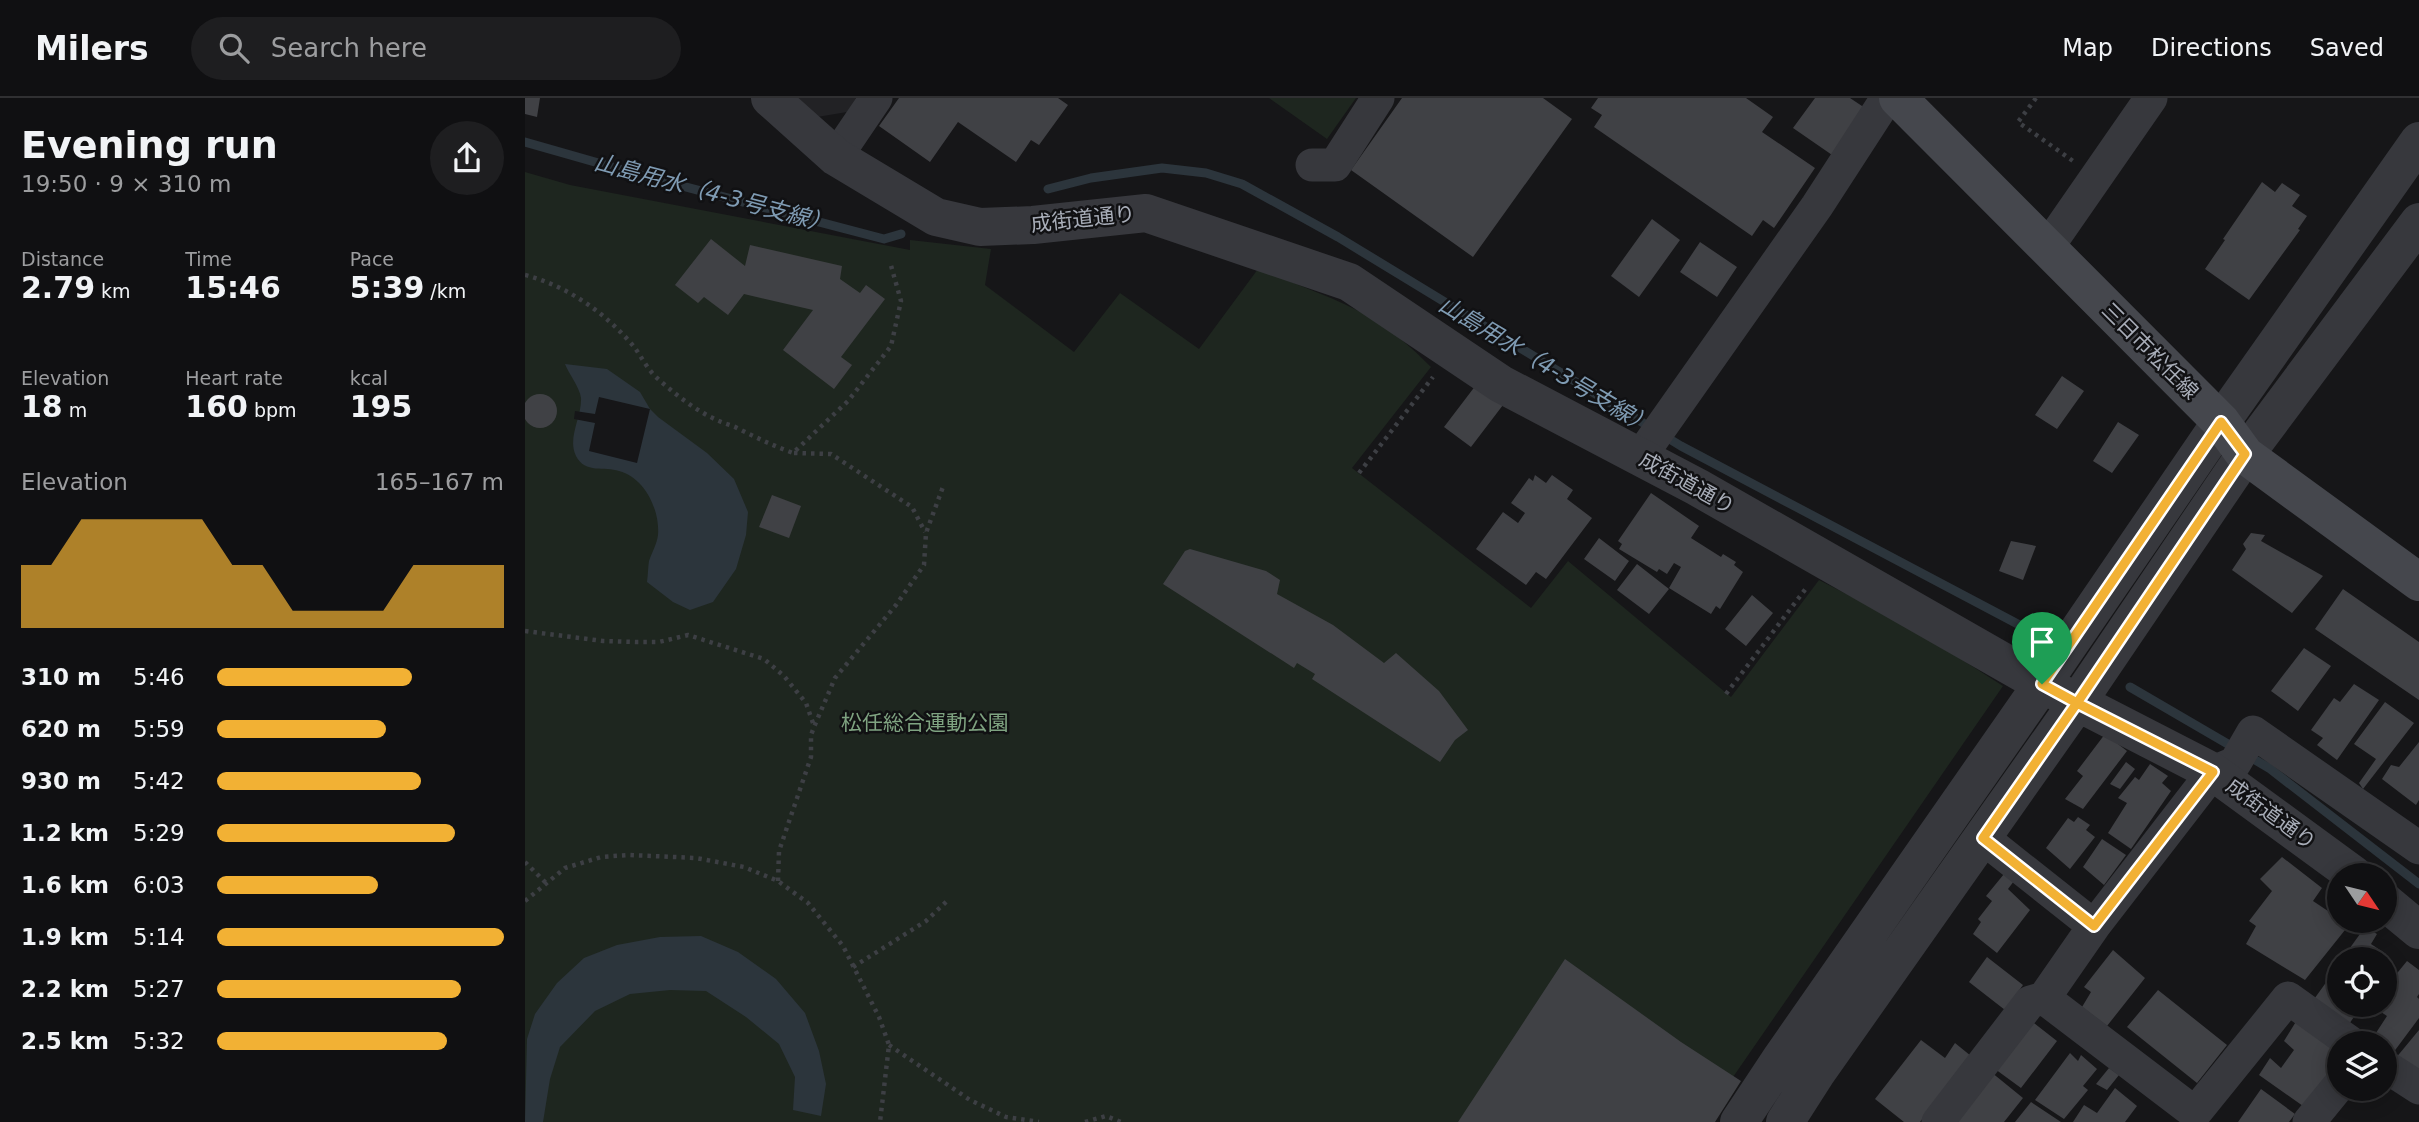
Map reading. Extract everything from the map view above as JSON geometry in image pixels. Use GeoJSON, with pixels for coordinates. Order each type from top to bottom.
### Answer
{"type":"FeatureCollection","features":[{"type":"Feature","properties":{"kind":"main road","name":"三日市松任線"},"geometry":{"type":"LineString","coordinates":[[1898,98],[2221,422],[2245,454],[2419,582]]}},
{"type":"Feature","properties":{"kind":"street","name":"成街道通り"},"geometry":{"type":"LineString","coordinates":[[770,98],[836,157],[936,217],[980,227],[1033,225],[1146,213],[1349,282],[1501,384],[1654,437],[1827,561],[2077,703],[2232,759],[2341,863]]}},
{"type":"Feature","properties":{"kind":"street"},"geometry":{"type":"LineString","coordinates":[[836,157],[876,98]]}},
{"type":"Feature","properties":{"kind":"street"},"geometry":{"type":"LineString","coordinates":[[1312,165],[1335,165],[1378,98]]}},
{"type":"Feature","properties":{"kind":"street"},"geometry":{"type":"LineString","coordinates":[[1654,437],[1817,206],[1887,98]]}},
{"type":"Feature","properties":{"kind":"street"},"geometry":{"type":"LineString","coordinates":[[2047,248],[2151,98]]}},
{"type":"Feature","properties":{"kind":"street"},"geometry":{"type":"LineString","coordinates":[[1739,1122],[2221,422],[2419,141]]}},
{"type":"Feature","properties":{"kind":"street"},"geometry":{"type":"LineString","coordinates":[[1784,1122],[2077,703],[2245,454],[2419,222]]}},
{"type":"Feature","properties":{"kind":"street"},"geometry":{"type":"LineString","coordinates":[[1938,1122],[2030,1002],[2044,998],[2094,926],[2253,732],[2419,848]]}},
{"type":"Feature","properties":{"kind":"street"},"geometry":{"type":"LineString","coordinates":[[1983,838],[2094,926]]}},
{"type":"Feature","properties":{"kind":"street"},"geometry":{"type":"LineString","coordinates":[[2397,912],[2419,930]]}},
{"type":"Feature","properties":{"kind":"street"},"geometry":{"type":"LineString","coordinates":[[2044,998],[2195,1113],[2288,998],[2334,1031]]}},
{"type":"Feature","properties":{"kind":"street"},"geometry":{"type":"LineString","coordinates":[[2397,1074],[2419,1088]]}},
{"type":"Feature","properties":{"kind":"street"},"geometry":{"type":"LineString","coordinates":[[2309,1122],[2327,1100]]}},
{"type":"Feature","properties":{"kind":"path"},"geometry":{"type":"LineString","coordinates":[[2036,98],[2018,122],[2096,177]]}},
{"type":"Feature","properties":{"kind":"path"},"geometry":{"type":"LineString","coordinates":[[793,453],[848,401],[891,346],[901,301],[890,262]]}},
{"type":"Feature","properties":{"kind":"path"},"geometry":{"type":"LineString","coordinates":[[525,275],[577,297],[608,318],[654,375],[685,402],[719,422],[793,453],[831,454],[912,507],[926,533]]}},
{"type":"Feature","properties":{"kind":"path"},"geometry":{"type":"LineString","coordinates":[[1359,473],[1453,352]]}},
{"type":"Feature","properties":{"kind":"path"},"geometry":{"type":"LineString","coordinates":[[778,881],[779,851],[811,757],[811,735],[814,727],[835,678],[896,605],[924,565],[926,533],[944,484]]}},
{"type":"Feature","properties":{"kind":"path"},"geometry":{"type":"LineString","coordinates":[[1726,694],[1827,561]]}},
{"type":"Feature","properties":{"kind":"path"},"geometry":{"type":"LineString","coordinates":[[525,631],[603,641],[636,642],[659,642],[688,635],[764,659],[784,676],[806,703],[814,727]]}},
{"type":"Feature","properties":{"kind":"path"},"geometry":{"type":"LineString","coordinates":[[525,901],[565,868],[601,857],[629,855],[696,858],[744,867],[778,881],[808,903],[843,946],[879,1017],[890,1045],[880,1122]]}},
{"type":"Feature","properties":{"kind":"path"},"geometry":{"type":"LineString","coordinates":[[525,862],[546,883]]}},
{"type":"Feature","properties":{"kind":"path"},"geometry":{"type":"LineString","coordinates":[[853,967],[926,921],[948,900]]}},
{"type":"Feature","properties":{"kind":"path"},"geometry":{"type":"LineString","coordinates":[[890,1045],[970,1100],[1006,1117],[1039,1122]]}},
{"type":"Feature","properties":{"kind":"path"},"geometry":{"type":"LineString","coordinates":[[1085,1122],[1106,1116],[1121,1122]]}},
{"type":"Feature","properties":{"kind":"shaded area"},"geometry":{"type":"Polygon","coordinates":[[[794,98],[856,98],[847,112],[817,117],[794,98]]]}},
{"type":"Feature","properties":{"kind":"shaded area"},"geometry":{"type":"Polygon","coordinates":[[[565,364],[607,369],[640,392],[658,417],[707,453],[734,479],[748,512],[746,535],[736,569],[713,602],[690,610],[673,602],[647,582],[649,561],[658,535],[653,506],[649,496],[636,480],[614,470],[585,465],[576,456],[573,442],[581,398],[565,364]]]}},
{"type":"Feature","properties":{"kind":"shaded area"},"geometry":{"type":"Polygon","coordinates":[[[701,936],[738,952],[776,979],[805,1013],[819,1051],[826,1084],[821,1116],[793,1110],[795,1077],[779,1044],[746,1017],[706,991],[670,990],[630,994],[595,1011],[560,1047],[550,1079],[543,1122],[525,1122],[527,1039],[535,1014],[557,983],[584,958],[617,945],[660,937],[701,936]]]}},
{"type":"Feature","properties":{"kind":"green space"},"geometry":{"type":"Polygon","coordinates":[[[1269,98],[1356,98],[1327,139],[1269,98]]]}},
{"type":"Feature","properties":{"kind":"green space","name":"松任総合運動公園"},"geometry":{"type":"Polygon","coordinates":[[[525,172],[570,185],[910,250],[910,240],[991,249],[985,285],[1074,352],[1120,293],[1199,349],[1258,269],[1368,316],[1401,339],[1431,367],[1352,468],[1531,608],[1568,561],[1731,697],[1819,580],[1911,627],[2003,686],[1702,1122],[525,1122],[525,172]]]}},
{"type":"Feature","properties":{"kind":"pier"},"geometry":{"type":"Polygon","coordinates":[[[599,397],[650,409],[637,463],[589,451],[595,423],[574,419],[575,411],[595,414],[599,397]]]}},
{"type":"Feature","properties":{"kind":"building"},"geometry":{"type":"Polygon","coordinates":[[[525,98],[540,98],[537,117],[525,114],[525,98]]]}},
{"type":"Feature","properties":{"kind":"building"},"geometry":{"type":"Polygon","coordinates":[[[899,98],[1058,98],[1068,105],[1039,145],[1031,140],[1016,162],[958,122],[930,162],[879,126],[899,98]]]}},
{"type":"Feature","properties":{"kind":"building"},"geometry":{"type":"Polygon","coordinates":[[[1402,98],[1543,98],[1572,119],[1473,257],[1351,170],[1402,98]]]}},
{"type":"Feature","properties":{"kind":"building"},"geometry":{"type":"Polygon","coordinates":[[[1598,98],[1746,98],[1773,117],[1762,132],[1815,168],[1774,228],[1763,220],[1752,236],[1594,127],[1602,115],[1591,108],[1598,98]]]}},
{"type":"Feature","properties":{"kind":"building"},"geometry":{"type":"Polygon","coordinates":[[[1815,98],[1850,98],[1868,110],[1835,157],[1793,128],[1815,98]]]}},
{"type":"Feature","properties":{"kind":"building"},"geometry":{"type":"Polygon","coordinates":[[[2262,182],[2275,192],[2282,183],[2300,195],[2292,206],[2307,216],[2298,229],[2300,230],[2249,300],[2205,269],[2262,182]]]}},
{"type":"Feature","properties":{"kind":"building"},"geometry":{"type":"Polygon","coordinates":[[[1652,219],[1680,240],[1639,297],[1611,276],[1652,219]]]}},
{"type":"Feature","properties":{"kind":"building"},"geometry":{"type":"Polygon","coordinates":[[[711,239],[745,266],[750,245],[842,266],[840,279],[860,293],[866,285],[885,299],[841,357],[852,365],[834,389],[783,350],[813,310],[744,294],[728,315],[704,297],[698,303],[675,285],[711,239]]]}},
{"type":"Feature","properties":{"kind":"building"},"geometry":{"type":"Polygon","coordinates":[[[1700,242],[1737,267],[1717,297],[1680,272],[1700,242]]]}},
{"type":"Feature","properties":{"kind":"building"},"geometry":{"type":"Polygon","coordinates":[[[2062,376],[2084,391],[2057,429],[2035,415],[2062,376]]]}},
{"type":"Feature","properties":{"kind":"building"},"geometry":{"type":"Polygon","coordinates":[[[1476,385],[1503,405],[1471,447],[1444,427],[1476,385]]]}},
{"type":"Feature","properties":{"kind":"building"},"geometry":{"type":"Polygon","coordinates":[[[534,395],[546,395],[556,405],[556,417],[546,427],[534,427],[525,418],[525,404],[534,395]]]}},
{"type":"Feature","properties":{"kind":"building"},"geometry":{"type":"Polygon","coordinates":[[[2118,422],[2139,435],[2112,473],[2093,461],[2118,422]]]}},
{"type":"Feature","properties":{"kind":"building"},"geometry":{"type":"Polygon","coordinates":[[[1535,475],[1546,483],[1552,475],[1573,490],[1567,499],[1592,518],[1546,579],[1536,572],[1526,585],[1476,549],[1503,512],[1518,523],[1525,513],[1511,503],[1529,478],[1533,481],[1535,475]]]}},
{"type":"Feature","properties":{"kind":"building"},"geometry":{"type":"Polygon","coordinates":[[[1651,493],[1699,526],[1691,538],[1721,557],[1723,554],[1736,562],[1734,565],[1743,572],[1720,609],[1716,606],[1711,614],[1669,588],[1681,567],[1674,563],[1667,574],[1659,569],[1657,572],[1619,549],[1622,544],[1618,541],[1651,493]]]}},
{"type":"Feature","properties":{"kind":"building"},"geometry":{"type":"Polygon","coordinates":[[[772,495],[801,506],[789,538],[759,527],[772,495]]]}},
{"type":"Feature","properties":{"kind":"building"},"geometry":{"type":"Polygon","coordinates":[[[2251,533],[2265,535],[2261,541],[2323,576],[2292,613],[2232,570],[2246,549],[2243,544],[2251,533]]]}},
{"type":"Feature","properties":{"kind":"building"},"geometry":{"type":"Polygon","coordinates":[[[1599,538],[1629,561],[1615,581],[1584,559],[1599,538]]]}},
{"type":"Feature","properties":{"kind":"building"},"geometry":{"type":"Polygon","coordinates":[[[2011,541],[2036,546],[2023,580],[1999,571],[2011,541]]]}},
{"type":"Feature","properties":{"kind":"building"},"geometry":{"type":"Polygon","coordinates":[[[1190,549],[1266,571],[1280,580],[1277,594],[1333,625],[1384,663],[1396,653],[1439,691],[1468,730],[1455,740],[1440,762],[1312,679],[1315,674],[1297,663],[1294,668],[1163,584],[1185,551],[1190,549]]]}},
{"type":"Feature","properties":{"kind":"building"},"geometry":{"type":"Polygon","coordinates":[[[1637,564],[1669,589],[1649,614],[1617,590],[1637,564]]]}},
{"type":"Feature","properties":{"kind":"building"},"geometry":{"type":"Polygon","coordinates":[[[2343,589],[2419,642],[2419,700],[2315,629],[2343,589]]]}},
{"type":"Feature","properties":{"kind":"building"},"geometry":{"type":"Polygon","coordinates":[[[1752,595],[1773,613],[1746,646],[1725,629],[1752,595]]]}},
{"type":"Feature","properties":{"kind":"building"},"geometry":{"type":"Polygon","coordinates":[[[2304,648],[2331,666],[2298,711],[2271,691],[2304,648]]]}},
{"type":"Feature","properties":{"kind":"building"},"geometry":{"type":"Polygon","coordinates":[[[2354,684],[2379,700],[2337,760],[2317,745],[2323,738],[2311,730],[2334,698],[2340,702],[2354,684]]]}},
{"type":"Feature","properties":{"kind":"building"},"geometry":{"type":"Polygon","coordinates":[[[2385,702],[2414,723],[2363,789],[2359,783],[2376,759],[2354,744],[2385,702]]]}},
{"type":"Feature","properties":{"kind":"building"},"geometry":{"type":"Polygon","coordinates":[[[2105,734],[2127,751],[2083,809],[2065,799],[2083,776],[2077,771],[2105,734]]]}},
{"type":"Feature","properties":{"kind":"building"},"geometry":{"type":"Polygon","coordinates":[[[2419,742],[2419,800],[2416,805],[2382,779],[2391,765],[2399,767],[2419,742]]]}},
{"type":"Feature","properties":{"kind":"building"},"geometry":{"type":"Polygon","coordinates":[[[2126,762],[2135,769],[2120,789],[2110,784],[2126,762]]]}},
{"type":"Feature","properties":{"kind":"building"},"geometry":{"type":"Polygon","coordinates":[[[2150,764],[2168,776],[2162,783],[2171,791],[2131,849],[2108,833],[2127,803],[2118,798],[2135,777],[2139,780],[2150,764]]]}},
{"type":"Feature","properties":{"kind":"building"},"geometry":{"type":"Polygon","coordinates":[[[2078,817],[2090,825],[2086,830],[2095,837],[2070,869],[2046,848],[2068,818],[2074,822],[2078,817]]]}},
{"type":"Feature","properties":{"kind":"building"},"geometry":{"type":"Polygon","coordinates":[[[2102,839],[2126,855],[2104,885],[2083,867],[2102,839]]]}},
{"type":"Feature","properties":{"kind":"building"},"geometry":{"type":"Polygon","coordinates":[[[2282,857],[2322,888],[2313,901],[2327,910],[2327,933],[2343,933],[2331,947],[2327,947],[2327,952],[2305,980],[2246,944],[2256,926],[2249,921],[2272,891],[2260,879],[2282,857]]]}},
{"type":"Feature","properties":{"kind":"building"},"geometry":{"type":"Polygon","coordinates":[[[2004,874],[2014,881],[2008,889],[2030,910],[1997,953],[1973,934],[1981,922],[1978,919],[1992,901],[1986,896],[2004,874]]]}},
{"type":"Feature","properties":{"kind":"building"},"geometry":{"type":"Polygon","coordinates":[[[2361,933],[2377,934],[2371,944],[2376,947],[2351,947],[2361,933]]]}},
{"type":"Feature","properties":{"kind":"building"},"geometry":{"type":"Polygon","coordinates":[[[2113,950],[2145,978],[2107,1026],[2082,1007],[2091,992],[2084,987],[2113,950]]]}},
{"type":"Feature","properties":{"kind":"building"},"geometry":{"type":"Polygon","coordinates":[[[1987,957],[2023,985],[2005,1010],[1969,982],[1987,957]]]}},
{"type":"Feature","properties":{"kind":"building"},"geometry":{"type":"Polygon","coordinates":[[[1565,959],[1681,1042],[1741,1081],[1715,1122],[1458,1122],[1565,959]]]}},
{"type":"Feature","properties":{"kind":"building"},"geometry":{"type":"Polygon","coordinates":[[[2407,961],[2419,970],[2419,1018],[2397,1048],[2397,1031],[2377,1031],[2386,1017],[2397,1017],[2397,973],[2407,961]]]}},
{"type":"Feature","properties":{"kind":"building"},"geometry":{"type":"Polygon","coordinates":[[[2327,981],[2327,1013],[2312,1002],[2327,981]]]}},
{"type":"Feature","properties":{"kind":"building"},"geometry":{"type":"Polygon","coordinates":[[[2158,990],[2227,1045],[2197,1083],[2127,1027],[2158,990]]]}},
{"type":"Feature","properties":{"kind":"building"},"geometry":{"type":"Polygon","coordinates":[[[2333,1017],[2354,1017],[2347,1027],[2333,1017]]]}},
{"type":"Feature","properties":{"kind":"building"},"geometry":{"type":"Polygon","coordinates":[[[2030,1020],[2057,1041],[2021,1088],[1995,1069],[2030,1020]]]}},
{"type":"Feature","properties":{"kind":"building"},"geometry":{"type":"Polygon","coordinates":[[[2297,1020],[2327,1044],[2327,1076],[2303,1106],[2259,1075],[2270,1058],[2281,1068],[2294,1050],[2284,1041],[2297,1020]]]}},
{"type":"Feature","properties":{"kind":"building"},"geometry":{"type":"Polygon","coordinates":[[[2419,1030],[2419,1074],[2397,1060],[2397,1057],[2419,1030]]]}},
{"type":"Feature","properties":{"kind":"building"},"geometry":{"type":"Polygon","coordinates":[[[1921,1040],[1945,1058],[1955,1043],[1971,1056],[1920,1122],[1904,1122],[1875,1099],[1921,1040]]]}},
{"type":"Feature","properties":{"kind":"building"},"geometry":{"type":"Polygon","coordinates":[[[2070,1053],[2078,1061],[2081,1055],[2097,1069],[2083,1086],[2088,1090],[2064,1119],[2035,1100],[2070,1053]]]}},
{"type":"Feature","properties":{"kind":"building"},"geometry":{"type":"Polygon","coordinates":[[[2109,1068],[2119,1075],[2107,1090],[2096,1084],[2109,1068]]]}},
{"type":"Feature","properties":{"kind":"building"},"geometry":{"type":"Polygon","coordinates":[[[1991,1072],[2023,1098],[2004,1122],[1954,1122],[1991,1072]]]}},
{"type":"Feature","properties":{"kind":"building"},"geometry":{"type":"Polygon","coordinates":[[[2115,1088],[2137,1106],[2125,1122],[2073,1122],[2084,1105],[2097,1113],[2115,1088]]]}},
{"type":"Feature","properties":{"kind":"building"},"geometry":{"type":"Polygon","coordinates":[[[2261,1089],[2295,1114],[2289,1122],[2238,1122],[2261,1089]]]}},
{"type":"Feature","properties":{"kind":"building"},"geometry":{"type":"Polygon","coordinates":[[[2031,1102],[2061,1122],[2015,1122],[2031,1102]]]}},
{"type":"Feature","properties":{"kind":"waterway","name":"山島用水（4-3号支線）"},"geometry":{"type":"LineString","coordinates":[[525,142],[884,239],[901,234]]}},
{"type":"Feature","properties":{"kind":"waterway","name":"山島用水（4-3号支線）"},"geometry":{"type":"LineString","coordinates":[[1048,189],[1091,178],[1162,168],[1206,173],[1242,184],[1338,237],[1681,446],[2029,630]]}},
{"type":"Feature","properties":{"kind":"waterway","name":"山島用水（4-3号支線）"},"geometry":{"type":"LineString","coordinates":[[2130,687],[2269,768],[2419,884]]}},
{"type":"Feature","properties":{"kind":"route"},"geometry":{"type":"LineString","coordinates":[[2042,684],[2077,703],[1983,838],[2094,926],[2213,772],[2077,703],[2245,454],[2221,422],[2042,684]]}}]}
